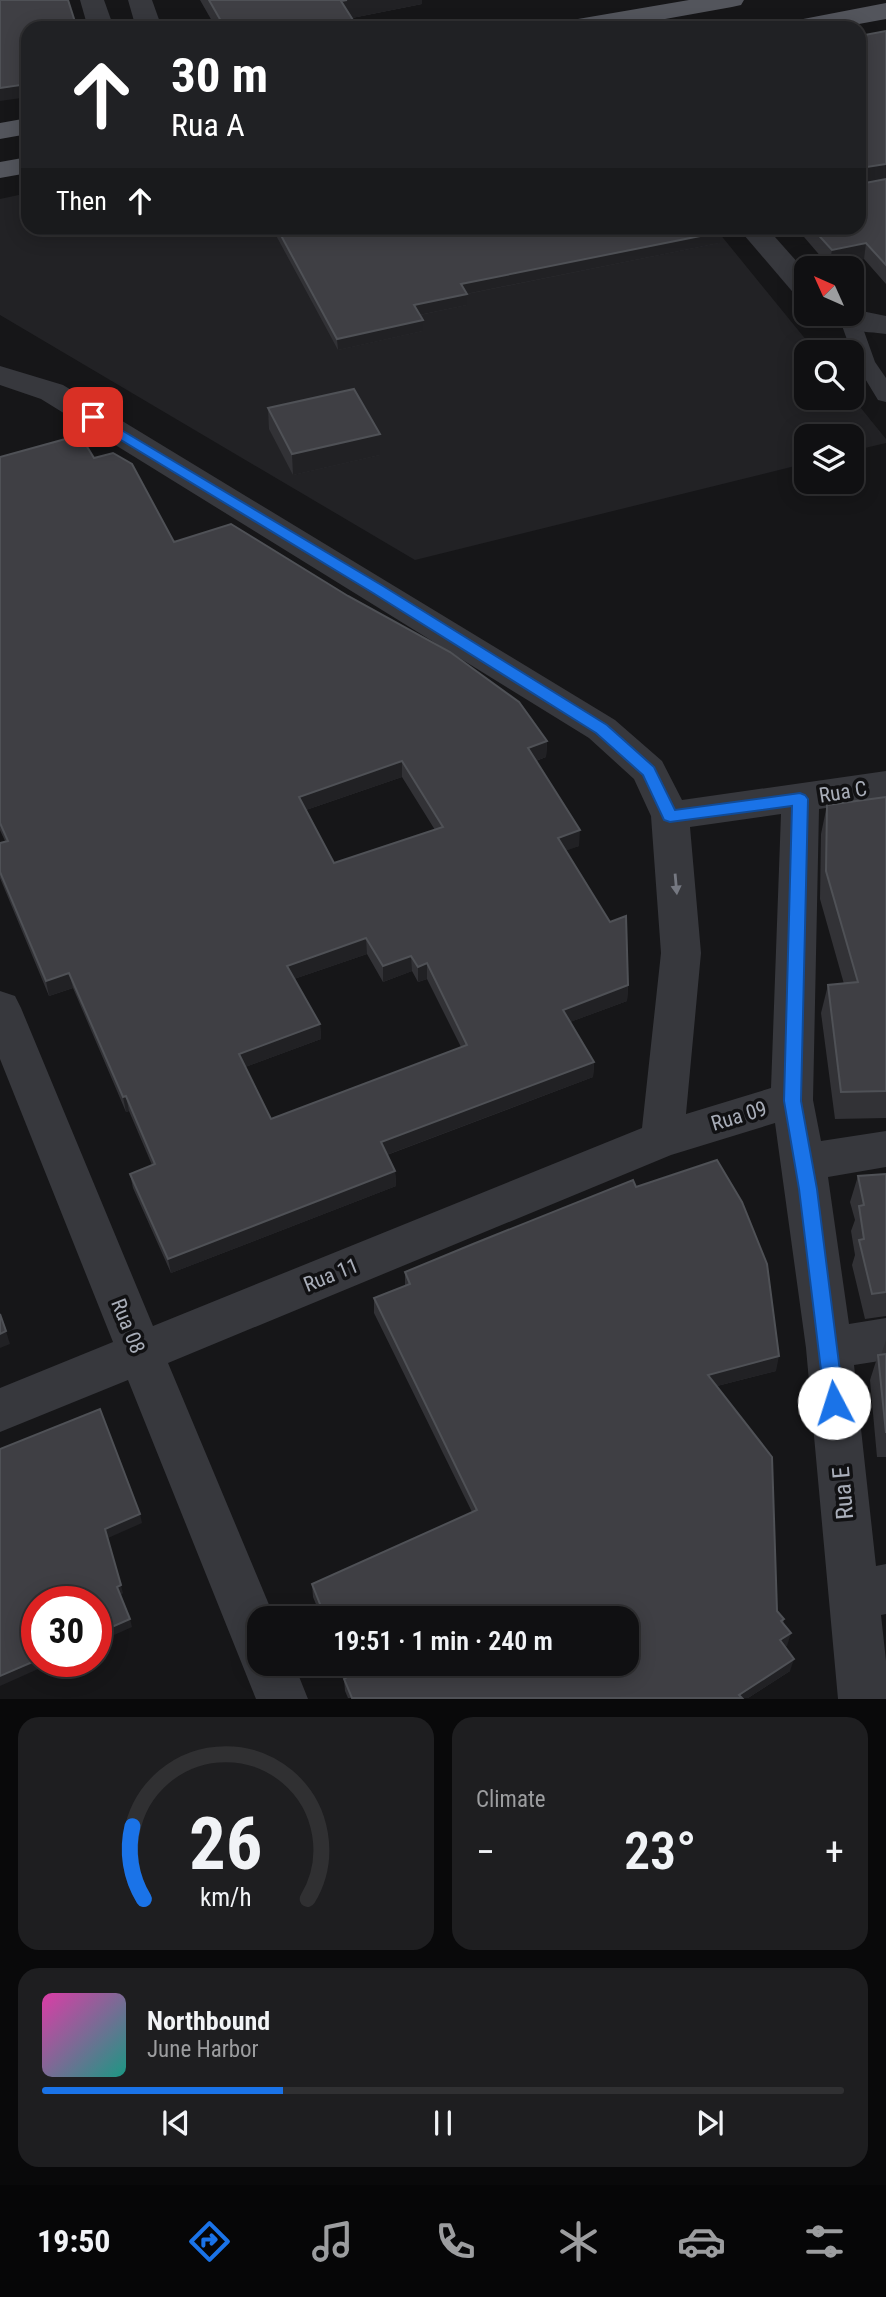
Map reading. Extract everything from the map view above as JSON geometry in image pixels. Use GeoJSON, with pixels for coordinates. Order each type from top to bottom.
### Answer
{"type":"FeatureCollection","features":[{"type":"Feature","properties":{"kind":"main road"},"geometry":{"type":"LineString","coordinates":[[616,21],[732,0]]}},
{"type":"Feature","properties":{"kind":"main road"},"geometry":{"type":"LineString","coordinates":[[836,21],[886,12]]}},
{"type":"Feature","properties":{"kind":"main road"},"geometry":{"type":"LineString","coordinates":[[0,131],[21,127]]}},
{"type":"Feature","properties":{"kind":"main road"},"geometry":{"type":"LineString","coordinates":[[0,170],[21,166]]}},
{"type":"Feature","properties":{"kind":"street"},"geometry":{"type":"LineString","coordinates":[[92,0],[99,21]]}},
{"type":"Feature","properties":{"kind":"street"},"geometry":{"type":"LineString","coordinates":[[140,0],[147,21]]}},
{"type":"Feature","properties":{"kind":"street"},"geometry":{"type":"LineString","coordinates":[[758,235],[794,276]]}},
{"type":"Feature","properties":{"kind":"street"},"geometry":{"type":"LineString","coordinates":[[864,321],[886,325]]}},
{"type":"Feature","properties":{"kind":"street"},"geometry":{"type":"LineString","coordinates":[[0,375],[52,391],[602,729],[649,771],[670,816],[681,953],[662,1139]]}},
{"type":"Feature","properties":{"kind":"street","name":"Rua C"},"geometry":{"type":"LineString","coordinates":[[800,799],[886,785]]}},
{"type":"Feature","properties":{"kind":"street"},"geometry":{"type":"LineString","coordinates":[[670,816],[800,799]]}},
{"type":"Feature","properties":{"kind":"street","name":"Rua 09"},"geometry":{"type":"LineString","coordinates":[[662,1139],[792,1101],[800,799]]}},
{"type":"Feature","properties":{"kind":"street","name":"Rua 08"},"geometry":{"type":"LineString","coordinates":[[0,1008],[247,1614]]}},
{"type":"Feature","properties":{"kind":"street","name":"Rua E"},"geometry":{"type":"LineString","coordinates":[[792,1101],[804,1163],[869,1593],[864,1699]]}},
{"type":"Feature","properties":{"kind":"street","name":"Rua 11"},"geometry":{"type":"LineString","coordinates":[[0,1410],[662,1139]]}},
{"type":"Feature","properties":{"kind":"street"},"geometry":{"type":"LineString","coordinates":[[804,1163],[886,1149]]}},
{"type":"Feature","properties":{"kind":"street"},"geometry":{"type":"LineString","coordinates":[[830,1348],[886,1339]]}},
{"type":"Feature","properties":{"kind":"street"},"geometry":{"type":"LineString","coordinates":[[273,1676],[282,1699]]}},
{"type":"Feature","properties":{"kind":"lane"},"geometry":{"type":"LineString","coordinates":[[847,326],[865,362],[886,395]]}},
{"type":"Feature","properties":{"kind":"shaded area"},"geometry":{"type":"Polygon","coordinates":[[[21,194],[21,235],[721,235],[806,340],[794,340],[794,410],[863,410],[886,439],[886,443],[864,448],[864,424],[794,424],[794,466],[415,560],[0,315],[0,199],[21,194]]]}},
{"type":"Feature","properties":{"kind":"building"},"geometry":{"type":"Polygon","coordinates":[[[0,0],[68,0],[75,21],[21,21],[21,85],[0,88],[0,0]]]}},
{"type":"Feature","properties":{"kind":"building"},"geometry":{"type":"Polygon","coordinates":[[[209,0],[347,0],[341,1],[353,20],[348,21],[221,21],[209,0]]]}},
{"type":"Feature","properties":{"kind":"building"},"geometry":{"type":"Polygon","coordinates":[[[886,31],[886,164],[866,167],[866,35],[886,31]]]}},
{"type":"Feature","properties":{"kind":"building"},"geometry":{"type":"Polygon","coordinates":[[[886,179],[886,265],[866,243],[832,250],[818,235],[866,235],[866,183],[886,179]]]}},
{"type":"Feature","properties":{"kind":"building"},"geometry":{"type":"Polygon","coordinates":[[[281,235],[705,235],[461,284],[467,294],[414,305],[423,320],[337,339],[281,235]]]}},
{"type":"Feature","properties":{"kind":"building"},"geometry":{"type":"Polygon","coordinates":[[[354,389],[380,434],[292,454],[268,408],[354,389]]]}},
{"type":"Feature","properties":{"kind":"building"},"geometry":{"type":"Polygon","coordinates":[[[80,435],[94,458],[113,453],[132,464],[174,542],[231,524],[348,596],[450,652],[519,702],[547,741],[528,748],[580,830],[558,838],[610,922],[626,916],[628,985],[563,1010],[594,1062],[381,1142],[395,1171],[168,1259],[130,1174],[155,1164],[126,1096],[123,1097],[69,973],[46,981],[0,872],[0,843],[8,841],[0,823],[0,457],[80,435]],[[402,761],[299,797],[334,863],[443,827],[402,761]],[[366,938],[287,966],[320,1024],[239,1054],[271,1119],[467,1045],[427,963],[418,967],[411,956],[383,966],[366,938]]]}},
{"type":"Feature","properties":{"kind":"building"},"geometry":{"type":"Polygon","coordinates":[[[886,797],[886,1091],[841,1092],[828,985],[858,982],[826,871],[827,805],[886,797]]]}},
{"type":"Feature","properties":{"kind":"building"},"geometry":{"type":"Polygon","coordinates":[[[717,1160],[742,1202],[767,1264],[779,1356],[708,1375],[772,1457],[777,1611],[791,1633],[780,1640],[794,1659],[739,1695],[742,1698],[352,1698],[344,1679],[349,1676],[639,1676],[639,1606],[321,1606],[312,1584],[477,1510],[374,1298],[410,1284],[405,1272],[633,1180],[636,1187],[717,1160]]]}},
{"type":"Feature","properties":{"kind":"building"},"geometry":{"type":"Polygon","coordinates":[[[886,1174],[886,1292],[872,1294],[859,1240],[864,1239],[859,1206],[864,1205],[858,1176],[886,1174]]]}},
{"type":"Feature","properties":{"kind":"building"},"geometry":{"type":"Polygon","coordinates":[[[0,1314],[6,1331],[0,1334],[0,1314]]]}},
{"type":"Feature","properties":{"kind":"building"},"geometry":{"type":"Polygon","coordinates":[[[886,1354],[886,1433],[878,1355],[886,1354]]]}},
{"type":"Feature","properties":{"kind":"building"},"geometry":{"type":"Polygon","coordinates":[[[100,1409],[140,1514],[105,1529],[121,1585],[117,1587],[130,1619],[112,1627],[112,1586],[21,1586],[21,1667],[0,1676],[0,1449],[100,1409]]]}},
{"type":"Feature","properties":{"kind":"route"},"geometry":{"type":"LineString","coordinates":[[93,417],[602,729],[649,771],[670,816],[800,799],[792,1101],[808,1189],[830,1348],[834,1403]]}}]}
